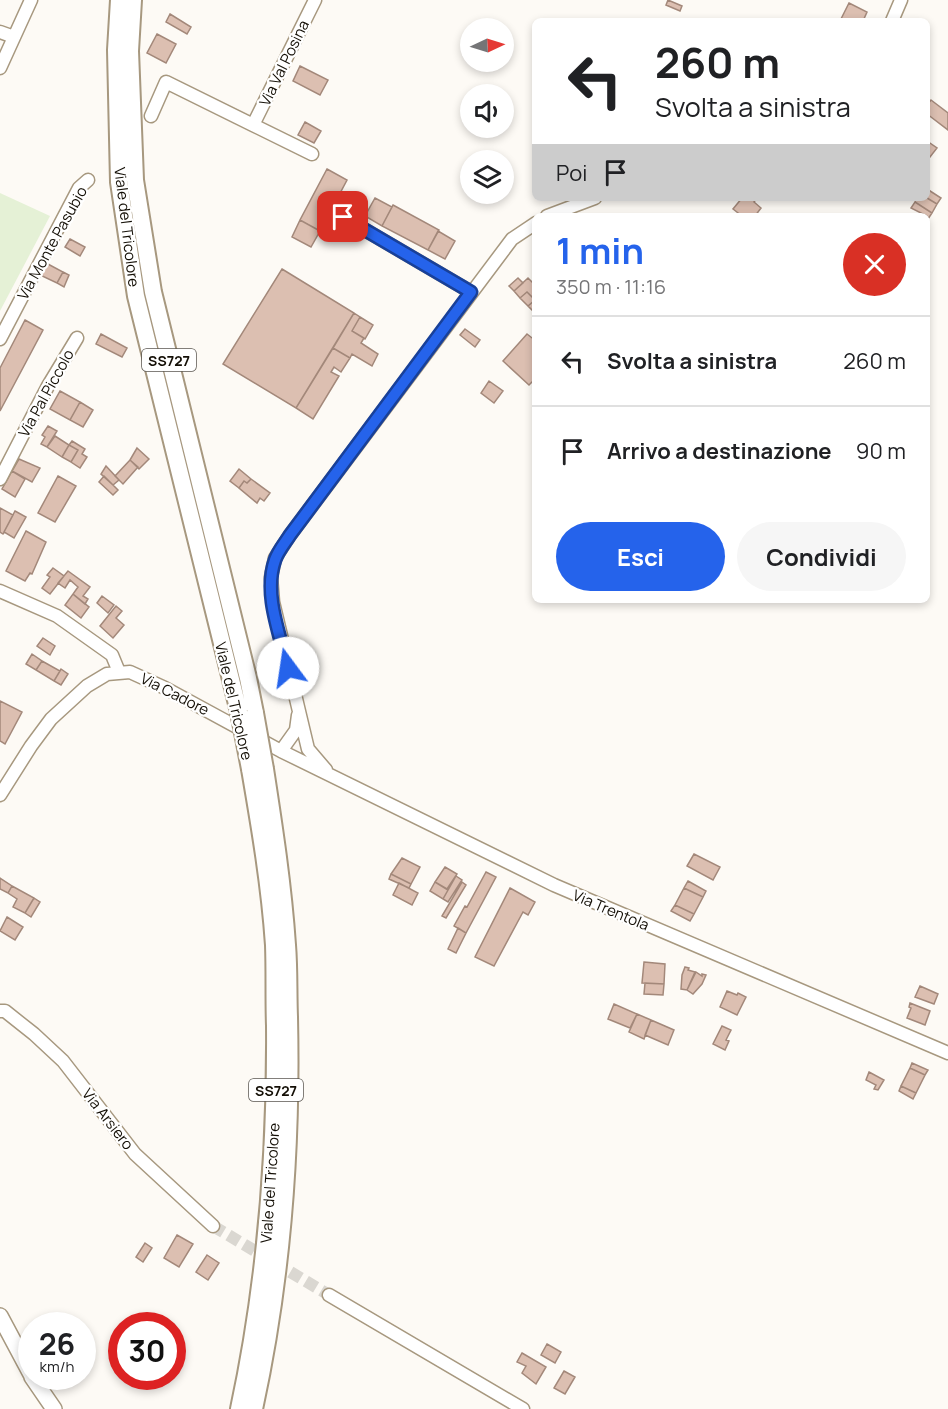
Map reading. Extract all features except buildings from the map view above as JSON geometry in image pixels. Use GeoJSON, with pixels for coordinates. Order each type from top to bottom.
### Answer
{"type":"FeatureCollection","features":[{"type":"Feature","properties":{"kind":"highway","name":"Viale del Tricolore"},"geometry":{"type":"LineString","coordinates":[[119,0],[116,50],[119,182],[136,296],[247,712],[258,769],[275,834],[287,945],[291,1086],[279,1255],[254,1409]]}},
{"type":"Feature","properties":{"kind":"highway","name":"Viale del Tricolore"},"geometry":{"type":"LineString","coordinates":[[134,0],[130,51],[135,180],[153,292],[248,678],[247,712]]}},
{"type":"Feature","properties":{"kind":"highway","name":"Viale del Tricolore"},"geometry":{"type":"LineString","coordinates":[[238,1409],[247,1371],[265,1250],[273,1159],[276,1088],[274,945],[262,837],[258,769]]}},
{"type":"Feature","properties":{"kind":"main road"},"geometry":{"type":"LineString","coordinates":[[0,1316],[18,1350]]}},
{"type":"Feature","properties":{"kind":"main road"},"geometry":{"type":"LineString","coordinates":[[41,1390],[54,1409]]}},
{"type":"Feature","properties":{"kind":"street"},"geometry":{"type":"LineString","coordinates":[[0,68],[31,0]]}},
{"type":"Feature","properties":{"kind":"street","name":"Via Val Posina"},"geometry":{"type":"LineString","coordinates":[[253,125],[315,0]]}},
{"type":"Feature","properties":{"kind":"street"},"geometry":{"type":"LineString","coordinates":[[893,18],[901,0]]}},
{"type":"Feature","properties":{"kind":"street"},"geometry":{"type":"LineString","coordinates":[[0,32],[14,38]]}},
{"type":"Feature","properties":{"kind":"street"},"geometry":{"type":"LineString","coordinates":[[151,116],[166,81],[312,154]]}},
{"type":"Feature","properties":{"kind":"street","name":"Via Monte Pasubio"},"geometry":{"type":"LineString","coordinates":[[0,339],[79,188],[88,180]]}},
{"type":"Feature","properties":{"kind":"street"},"geometry":{"type":"LineString","coordinates":[[555,213],[587,201]]}},
{"type":"Feature","properties":{"kind":"street"},"geometry":{"type":"LineString","coordinates":[[343,217],[471,292]]}},
{"type":"Feature","properties":{"kind":"street"},"geometry":{"type":"LineString","coordinates":[[328,773],[308,749],[273,603],[271,577],[275,558],[471,292],[512,239],[532,226]]}},
{"type":"Feature","properties":{"kind":"street","name":"Via Pal Piccolo"},"geometry":{"type":"LineString","coordinates":[[0,479],[48,386],[77,338]]}},
{"type":"Feature","properties":{"kind":"street"},"geometry":{"type":"LineString","coordinates":[[0,591],[57,616],[112,656],[119,672],[107,674],[87,686],[51,718],[0,795]]}},
{"type":"Feature","properties":{"kind":"street","name":"Via Cadore"},"geometry":{"type":"LineString","coordinates":[[119,672],[136,674],[165,688],[281,751]]}},
{"type":"Feature","properties":{"kind":"street"},"geometry":{"type":"LineString","coordinates":[[281,751],[296,730],[299,711]]}},
{"type":"Feature","properties":{"kind":"street","name":"Via Trentola"},"geometry":{"type":"LineString","coordinates":[[281,751],[554,885],[948,1053]]}},
{"type":"Feature","properties":{"kind":"street","name":"Via Arsiero"},"geometry":{"type":"LineString","coordinates":[[2,1011],[34,1034],[63,1061],[135,1154],[213,1226]]}},
{"type":"Feature","properties":{"kind":"street"},"geometry":{"type":"LineString","coordinates":[[329,1295],[523,1409]]}},
{"type":"Feature","properties":{"kind":"green space"},"geometry":{"type":"Polygon","coordinates":[[[0,193],[50,216],[0,311],[0,193]]]}},
{"type":"Feature","properties":{"kind":"tunnel"},"geometry":{"type":"LineString","coordinates":[[213,1226],[329,1295]]}},
{"type":"Feature","properties":{"kind":"route"},"geometry":{"type":"LineString","coordinates":[[288,668],[273,603],[271,577],[275,558],[471,292],[343,217]]}}]}
